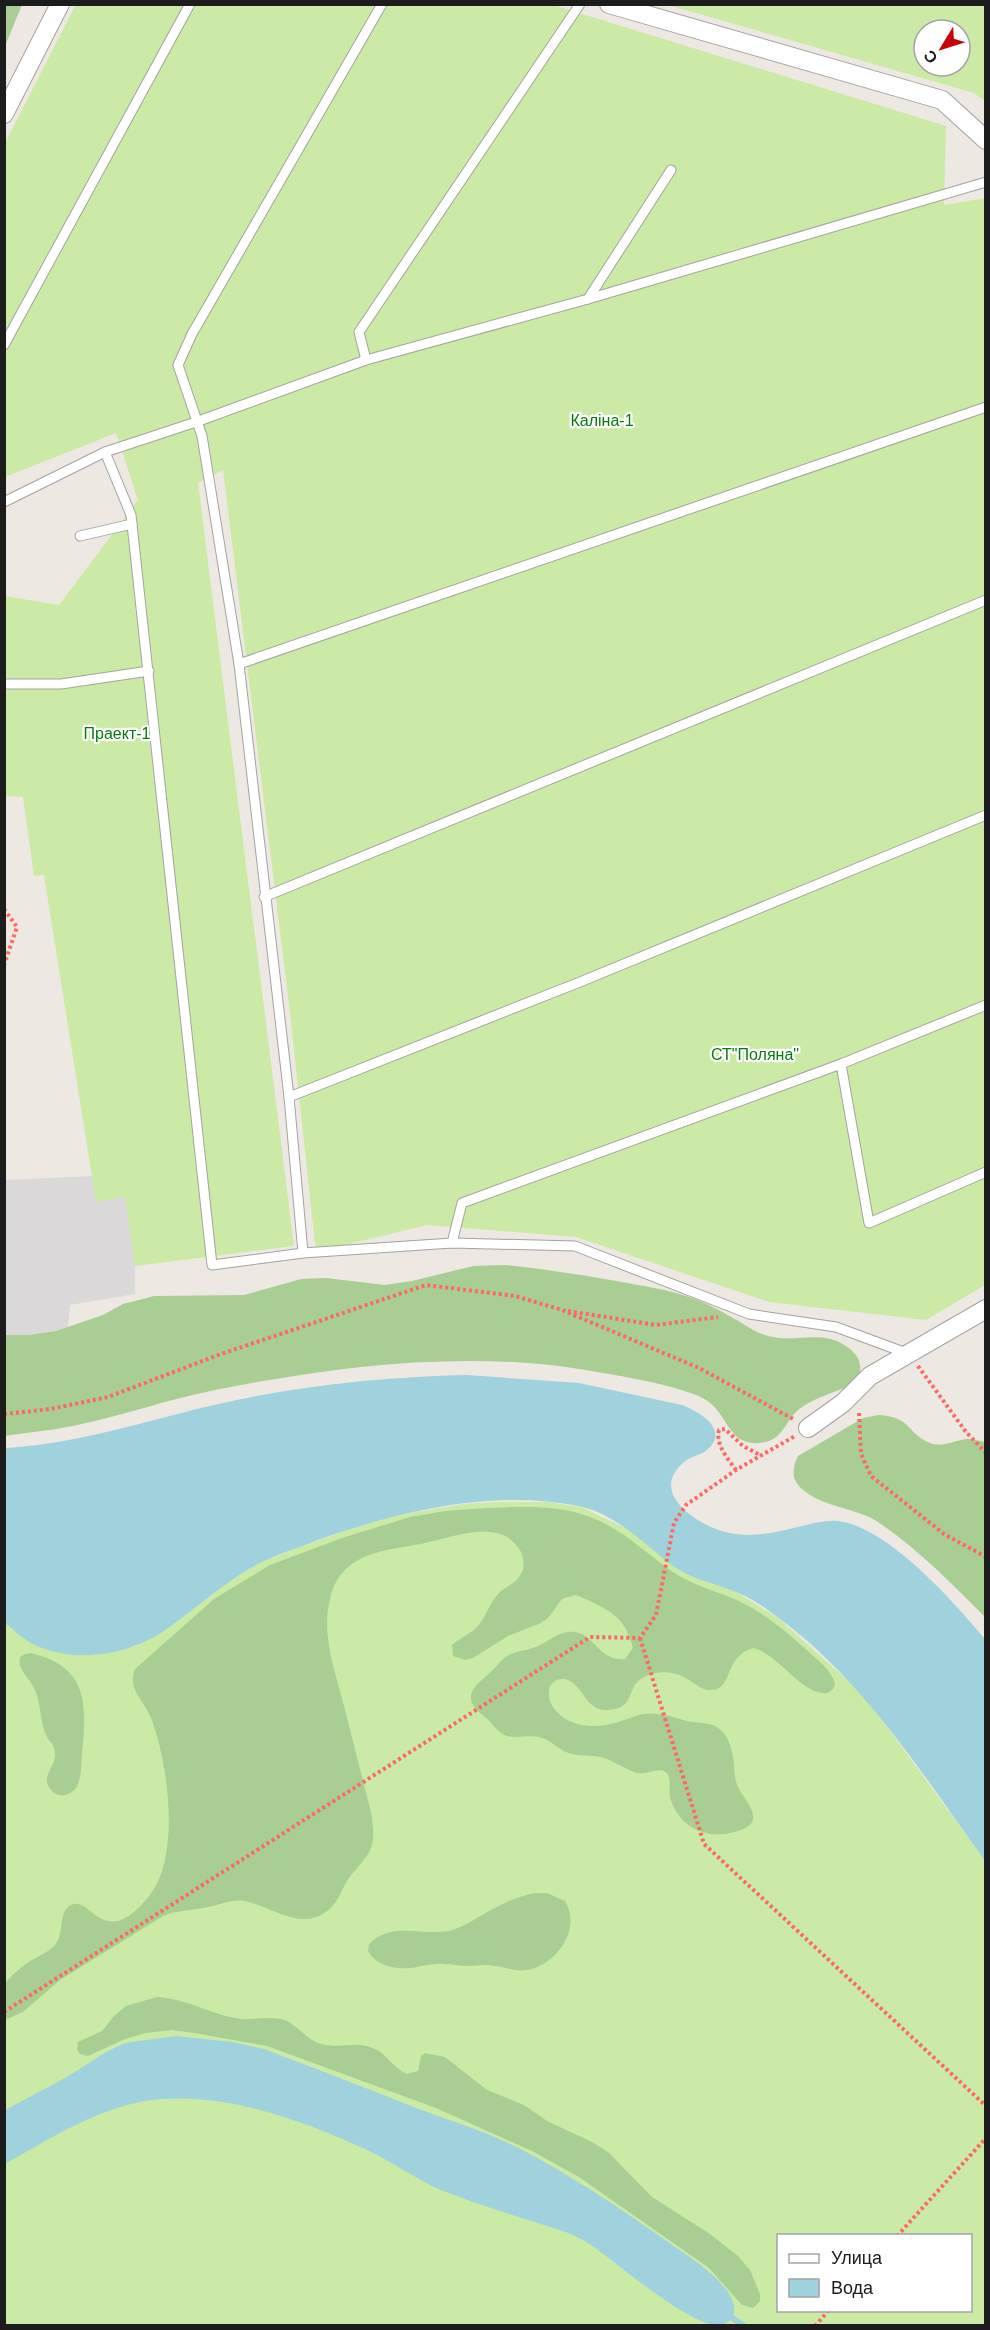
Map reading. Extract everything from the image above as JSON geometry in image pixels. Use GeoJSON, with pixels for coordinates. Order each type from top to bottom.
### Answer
{"type":"FeatureCollection","features":[{"type":"Feature","properties":{"kind":"street"},"geometry":{"type":"LineString","coordinates":[[4,114],[60,4]]}},
{"type":"Feature","properties":{"kind":"street"},"geometry":{"type":"LineString","coordinates":[[609,4],[942,100],[986,140]]}},
{"type":"Feature","properties":{"kind":"street"},"geometry":{"type":"LineString","coordinates":[[808,1428],[843,1403],[861,1383],[880,1369],[986,1309]]}},
{"type":"Feature","properties":{"kind":"lane"},"geometry":{"type":"LineString","coordinates":[[4,345],[190,4]]}},
{"type":"Feature","properties":{"kind":"lane"},"geometry":{"type":"LineString","coordinates":[[303,1253],[289,1097],[264,897],[239,664],[202,436],[178,365],[198,324],[382,4]]}},
{"type":"Feature","properties":{"kind":"lane"},"geometry":{"type":"LineString","coordinates":[[366,360],[359,332],[580,4]]}},
{"type":"Feature","properties":{"kind":"lane"},"geometry":{"type":"LineString","coordinates":[[588,299],[671,170]]}},
{"type":"Feature","properties":{"kind":"lane"},"geometry":{"type":"LineString","coordinates":[[4,502],[105,452],[196,423],[366,360],[588,299],[986,182]]}},
{"type":"Feature","properties":{"kind":"lane"},"geometry":{"type":"LineString","coordinates":[[239,664],[986,407]]}},
{"type":"Feature","properties":{"kind":"lane"},"geometry":{"type":"LineString","coordinates":[[105,452],[131,515],[212,1264],[303,1253],[452,1243],[575,1246],[749,1314],[836,1327],[909,1354]]}},
{"type":"Feature","properties":{"kind":"lane"},"geometry":{"type":"LineString","coordinates":[[80,536],[132,524]]}},
{"type":"Feature","properties":{"kind":"lane"},"geometry":{"type":"LineString","coordinates":[[264,897],[986,600]]}},
{"type":"Feature","properties":{"kind":"lane"},"geometry":{"type":"LineString","coordinates":[[4,684],[62,684],[149,671]]}},
{"type":"Feature","properties":{"kind":"lane"},"geometry":{"type":"LineString","coordinates":[[289,1097],[580,982],[986,815]]}},
{"type":"Feature","properties":{"kind":"lane"},"geometry":{"type":"LineString","coordinates":[[452,1243],[462,1203],[841,1064],[986,1005]]}},
{"type":"Feature","properties":{"kind":"lane"},"geometry":{"type":"LineString","coordinates":[[841,1064],[869,1223],[986,1172]]}},
{"type":"Feature","properties":{"kind":"path"},"geometry":{"type":"LineString","coordinates":[[4,909],[17,927],[4,965]]}},
{"type":"Feature","properties":{"kind":"path"},"geometry":{"type":"LineString","coordinates":[[4,1414],[51,1409],[108,1397],[221,1354],[426,1285],[515,1296],[562,1310],[699,1368],[808,1428]]}},
{"type":"Feature","properties":{"kind":"path"},"geometry":{"type":"LineString","coordinates":[[562,1310],[656,1325],[749,1314]]}},
{"type":"Feature","properties":{"kind":"path"},"geometry":{"type":"LineString","coordinates":[[909,1354],[966,1432],[986,1453]]}},
{"type":"Feature","properties":{"kind":"path"},"geometry":{"type":"LineString","coordinates":[[861,1383],[859,1433],[861,1454],[871,1476],[944,1534],[986,1557]]}},
{"type":"Feature","properties":{"kind":"path"},"geometry":{"type":"LineString","coordinates":[[640,1638],[656,1615],[674,1523],[686,1505],[735,1470],[808,1428]]}},
{"type":"Feature","properties":{"kind":"path"},"geometry":{"type":"LineString","coordinates":[[735,1470],[720,1443],[719,1430],[728,1430],[743,1446],[761,1455]]}},
{"type":"Feature","properties":{"kind":"path"},"geometry":{"type":"LineString","coordinates":[[4,2012],[590,1637],[640,1638]]}},
{"type":"Feature","properties":{"kind":"path"},"geometry":{"type":"LineString","coordinates":[[640,1638],[704,1845],[986,2106]]}},
{"type":"Feature","properties":{"kind":"path"},"geometry":{"type":"LineString","coordinates":[[898,2234],[986,2138]]}},
{"type":"Feature","properties":{"kind":"path"},"geometry":{"type":"LineString","coordinates":[[815,2325],[827,2312]]}},
{"type":"Feature","properties":{"kind":"shaded area"},"geometry":{"type":"Polygon","coordinates":[[[94,1176],[97,1202],[125,1197],[135,1266],[135,1294],[70,1305],[66,1344],[5,1346],[5,1180],[94,1176]]]}},
{"type":"Feature","properties":{"kind":"green space","name":"Каліна-1"},"geometry":{"type":"Polygon","coordinates":[[[76,4],[553,5],[946,126],[944,205],[986,198],[985,1285],[926,1320],[769,1302],[576,1237],[427,1225],[316,1252],[289,1004],[223,470],[198,483],[294,1246],[135,1266],[125,1197],[96,1202],[44,875],[34,876],[23,797],[5,796],[4,596],[59,605],[138,500],[116,433],[5,477],[4,145],[76,4]]]}},
{"type":"Feature","properties":{"kind":"green space"},"geometry":{"type":"Polygon","coordinates":[[[4,5],[22,5],[5,46],[4,5]]]}},
{"type":"Feature","properties":{"kind":"green space"},"geometry":{"type":"Polygon","coordinates":[[[668,5],[985,5],[985,101],[974,93],[922,78],[972,78],[972,18],[912,18],[912,75],[668,5]]]}},
{"type":"Feature","properties":{"kind":"green space"},"geometry":{"type":"Polygon","coordinates":[[[505,1265],[654,1288],[692,1298],[768,1336],[778,1338],[820,1337],[840,1342],[854,1352],[859,1360],[859,1376],[852,1384],[812,1401],[800,1409],[775,1438],[753,1443],[736,1436],[714,1406],[706,1400],[680,1389],[573,1368],[484,1361],[393,1364],[303,1374],[198,1394],[73,1426],[5,1436],[4,1335],[30,1335],[56,1331],[103,1315],[123,1304],[154,1296],[244,1295],[301,1279],[326,1278],[385,1285],[473,1266],[505,1265]]]}},
{"type":"Feature","properties":{"kind":"green space"},"geometry":{"type":"Polygon","coordinates":[[[879,1415],[890,1416],[904,1422],[917,1435],[930,1443],[944,1444],[967,1439],[985,1442],[985,1617],[934,1567],[892,1532],[869,1517],[819,1500],[802,1489],[794,1478],[798,1456],[863,1418],[879,1415]]]}},
{"type":"Feature","properties":{"kind":"green space"},"geometry":{"type":"Polygon","coordinates":[[[547,1502],[581,1507],[634,1532],[678,1569],[736,1592],[778,1618],[853,1685],[877,1713],[985,1861],[985,2325],[5,2325],[5,1623],[34,1644],[65,1654],[134,1647],[166,1630],[223,1586],[259,1563],[396,1515],[464,1504],[547,1502]]]}},
{"type":"Feature","properties":{"kind":"green space"},"geometry":{"type":"Polygon","coordinates":[[[486,1508],[552,1508],[577,1513],[602,1522],[680,1576],[743,1603],[763,1615],[822,1663],[835,1684],[828,1693],[809,1688],[773,1658],[753,1648],[743,1652],[732,1666],[722,1686],[716,1689],[703,1689],[684,1677],[672,1673],[653,1674],[636,1683],[627,1702],[616,1709],[607,1710],[595,1707],[570,1681],[556,1680],[550,1687],[549,1699],[554,1709],[569,1721],[585,1726],[602,1726],[641,1715],[655,1714],[715,1726],[728,1739],[737,1785],[752,1811],[751,1823],[746,1828],[724,1834],[695,1829],[679,1816],[674,1807],[670,1797],[670,1782],[664,1771],[637,1773],[602,1757],[566,1752],[540,1737],[504,1735],[473,1705],[471,1694],[474,1689],[505,1657],[538,1646],[563,1633],[577,1632],[584,1635],[608,1656],[625,1659],[633,1648],[630,1637],[620,1621],[608,1610],[575,1595],[562,1599],[548,1618],[541,1623],[508,1636],[473,1658],[465,1660],[453,1656],[452,1645],[478,1625],[497,1595],[516,1580],[522,1572],[524,1563],[522,1555],[513,1541],[490,1532],[477,1532],[381,1552],[355,1562],[344,1571],[336,1583],[328,1612],[330,1653],[371,1812],[373,1832],[369,1852],[349,1878],[335,1903],[317,1917],[306,1919],[286,1916],[244,1901],[230,1901],[163,1916],[60,1980],[23,2012],[5,2020],[5,1983],[14,1973],[55,1945],[67,1908],[78,1904],[101,1918],[110,1921],[121,1920],[134,1912],[150,1895],[160,1878],[166,1857],[168,1833],[166,1783],[151,1718],[137,1695],[133,1683],[135,1669],[214,1599],[270,1565],[342,1538],[410,1517],[486,1508]]]}},
{"type":"Feature","properties":{"kind":"green space"},"geometry":{"type":"Polygon","coordinates":[[[31,1653],[50,1659],[64,1668],[74,1678],[80,1690],[83,1703],[84,1735],[80,1776],[76,1788],[64,1795],[58,1795],[48,1786],[47,1776],[55,1758],[55,1751],[44,1731],[37,1694],[20,1666],[20,1657],[31,1653]]]}},
{"type":"Feature","properties":{"kind":"green space"},"geometry":{"type":"Polygon","coordinates":[[[535,1893],[547,1893],[565,1901],[570,1922],[564,1944],[548,1961],[538,1967],[519,1970],[491,1965],[438,1964],[399,1968],[381,1963],[368,1951],[369,1944],[387,1933],[449,1931],[507,1902],[535,1893]]]}},
{"type":"Feature","properties":{"kind":"green space"},"geometry":{"type":"Polygon","coordinates":[[[157,1997],[169,1998],[241,2019],[282,2019],[311,2040],[321,2044],[362,2045],[375,2049],[407,2074],[418,2071],[421,2056],[425,2053],[445,2057],[487,2090],[524,2105],[547,2121],[608,2152],[652,2197],[710,2234],[738,2256],[750,2270],[760,2294],[760,2301],[753,2308],[742,2305],[709,2268],[579,2177],[532,2151],[436,2108],[267,2046],[194,2033],[172,2030],[146,2033],[125,2039],[88,2056],[80,2054],[77,2050],[78,2042],[102,2031],[126,2006],[157,1997]]]}},
{"type":"Feature","properties":{"kind":"water"},"geometry":{"type":"Polygon","coordinates":[[[467,1375],[579,1383],[682,1405],[703,1416],[714,1428],[715,1435],[714,1442],[708,1449],[684,1462],[672,1479],[673,1495],[684,1510],[692,1516],[714,1528],[751,1535],[820,1522],[838,1521],[857,1526],[878,1537],[919,1568],[985,1639],[985,1861],[890,1730],[837,1669],[808,1641],[752,1600],[683,1572],[618,1523],[578,1506],[545,1501],[479,1502],[413,1512],[349,1530],[258,1564],[167,1629],[152,1638],[119,1651],[84,1655],[49,1650],[29,1642],[5,1623],[5,1448],[60,1442],[283,1391],[375,1380],[467,1375]]]}},
{"type":"Feature","properties":{"kind":"water"},"geometry":{"type":"Polygon","coordinates":[[[176,2036],[232,2042],[264,2049],[516,2147],[606,2199],[695,2261],[726,2289],[732,2299],[734,2310],[731,2319],[721,2325],[706,2323],[690,2316],[575,2236],[452,2194],[342,2139],[282,2116],[251,2108],[188,2099],[157,2100],[127,2105],[79,2123],[5,2164],[5,2110],[125,2043],[176,2036]]]}},
{"type":"Feature","properties":{"kind":"waterway"},"geometry":{"type":"LineString","coordinates":[[727,2314],[744,2326]]}},
{"type":"Feature","properties":{"kind":"park label","name":"Праект-1"},"geometry":{"type":"Point","coordinates":[117,733]}},
{"type":"Feature","properties":{"kind":"park label","name":"СТ\"Поляна\""},"geometry":{"type":"Point","coordinates":[755,1054]}}]}
